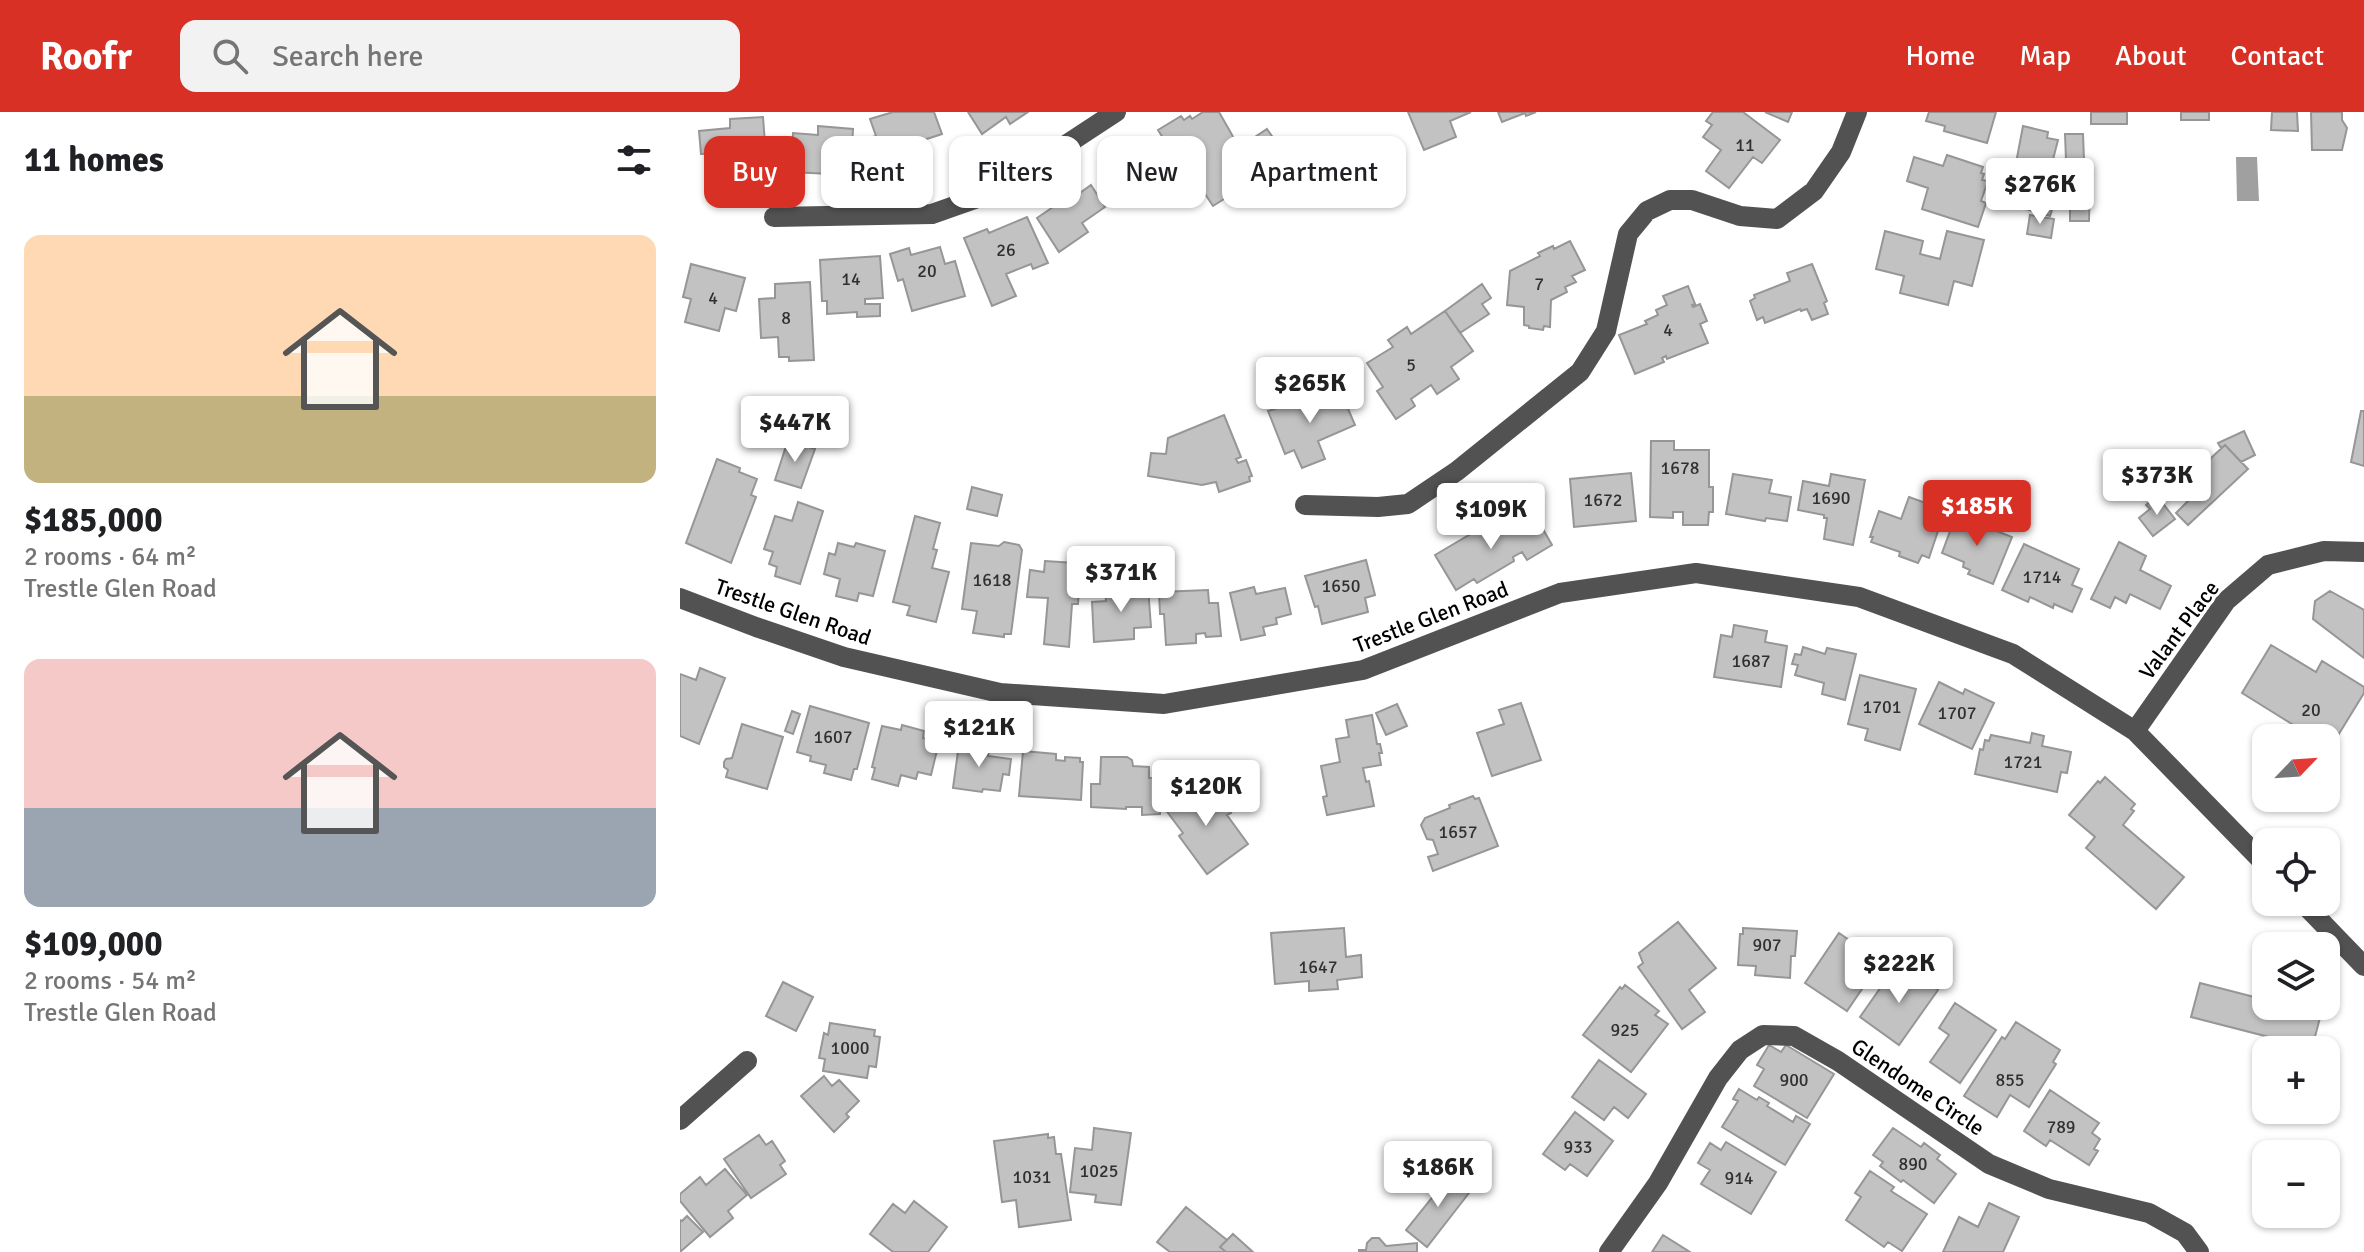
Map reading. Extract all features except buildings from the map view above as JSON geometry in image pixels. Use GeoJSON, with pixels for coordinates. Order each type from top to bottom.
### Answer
{"type":"FeatureCollection","features":[{"type":"Feature","properties":{"kind":"street"},"geometry":{"type":"LineString","coordinates":[[774,217],[932,214],[983,196],[1116,112]]}},
{"type":"Feature","properties":{"kind":"street"},"geometry":{"type":"LineString","coordinates":[[1305,505],[1378,507],[1408,504],[1457,471],[1580,372],[1606,331],[1628,234],[1647,211],[1670,200],[1692,200],[1740,216],[1777,219],[1814,191],[1841,152],[1857,112]]}},
{"type":"Feature","properties":{"kind":"street","name":"Valant Place"},"geometry":{"type":"LineString","coordinates":[[2135,731],[2226,601],[2268,565],[2324,551],[2364,552]]}},
{"type":"Feature","properties":{"kind":"street","name":"Trestle Glen Road"},"geometry":{"type":"LineString","coordinates":[[680,598],[844,657],[1000,693],[1164,704],[1363,670],[1560,593],[1696,573],[1859,597],[2013,654],[2135,731],[2252,851]]}},
{"type":"Feature","properties":{"kind":"street"},"geometry":{"type":"LineString","coordinates":[[2316,916],[2364,966]]}},
{"type":"Feature","properties":{"kind":"street","name":"Glendome Circle"},"geometry":{"type":"LineString","coordinates":[[1609,1252],[1658,1183],[1718,1078],[1740,1050],[1763,1035],[1794,1036],[1838,1061],[1989,1164],[2049,1189],[2149,1213],[2185,1233],[2199,1252]]}},
{"type":"Feature","properties":{"kind":"street"},"geometry":{"type":"LineString","coordinates":[[680,1120],[747,1061]]}},
{"type":"Feature","properties":{"kind":"shaded area"},"geometry":{"type":"Polygon","coordinates":[[[2236,157],[2257,157],[2259,201],[2237,201],[2236,157]]]}}]}
